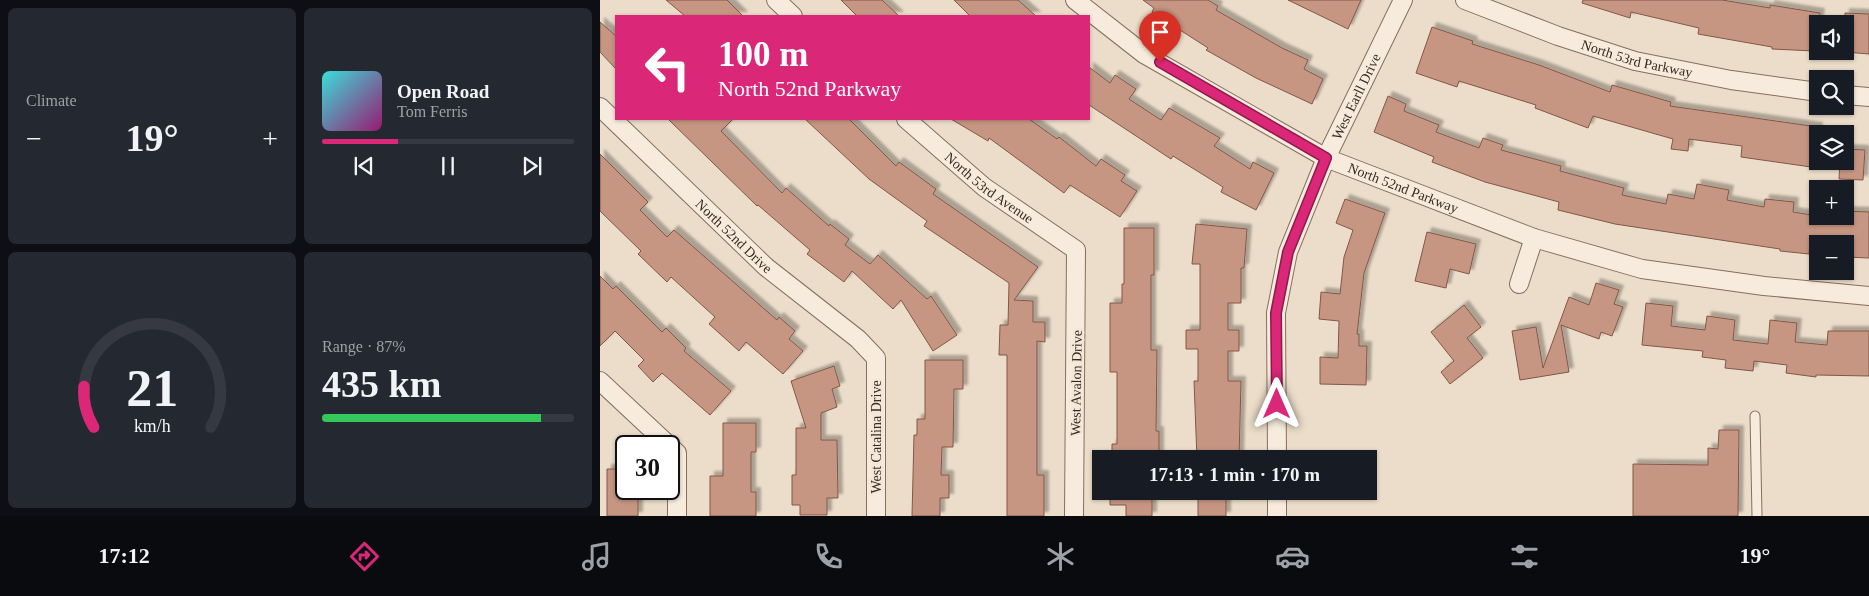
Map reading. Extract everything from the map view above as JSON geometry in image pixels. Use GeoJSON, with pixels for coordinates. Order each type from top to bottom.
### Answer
{"type":"FeatureCollection","features":[{"type":"Feature","properties":{"kind":"street"},"geometry":{"type":"LineString","coordinates":[[776,0],[792,15]]}},
{"type":"Feature","properties":{"kind":"street","name":"North 52nd Parkway"},"geometry":{"type":"LineString","coordinates":[[1075,0],[1144,54],[1326,158],[1534,238],[1642,269],[1764,286],[1869,296]]}},
{"type":"Feature","properties":{"kind":"street","name":"West Earll Drive"},"geometry":{"type":"LineString","coordinates":[[1277,450],[1276,313],[1288,252],[1326,158],[1403,0]]}},
{"type":"Feature","properties":{"kind":"street","name":"North 53rd Parkway"},"geometry":{"type":"LineString","coordinates":[[1465,0],[1558,36],[1635,61],[1731,80],[1809,91]]}},
{"type":"Feature","properties":{"kind":"street"},"geometry":{"type":"LineString","coordinates":[[1854,95],[1869,96]]}},
{"type":"Feature","properties":{"kind":"street","name":"North 52nd Drive"},"geometry":{"type":"LineString","coordinates":[[600,107],[766,268],[858,339],[876,358]]}},
{"type":"Feature","properties":{"kind":"street","name":"North 53rd Avenue"},"geometry":{"type":"LineString","coordinates":[[907,120],[984,187],[1076,250]]}},
{"type":"Feature","properties":{"kind":"street"},"geometry":{"type":"LineString","coordinates":[[1519,284],[1534,238]]}},
{"type":"Feature","properties":{"kind":"street","name":"West Avalon Drive"},"geometry":{"type":"LineString","coordinates":[[1074,516],[1076,250]]}},
{"type":"Feature","properties":{"kind":"street","name":"West Catalina Drive"},"geometry":{"type":"LineString","coordinates":[[876,358],[876,516]]}},
{"type":"Feature","properties":{"kind":"street"},"geometry":{"type":"LineString","coordinates":[[600,381],[677,453],[677,516]]}},
{"type":"Feature","properties":{"kind":"street"},"geometry":{"type":"LineString","coordinates":[[1277,500],[1277,516]]}},
{"type":"Feature","properties":{"kind":"lane"},"geometry":{"type":"LineString","coordinates":[[1755,416],[1757,516]]}},
{"type":"Feature","properties":{"kind":"building"},"geometry":{"type":"Polygon","coordinates":[[[666,0],[727,0],[742,15],[684,15],[666,0]]]}},
{"type":"Feature","properties":{"kind":"building"},"geometry":{"type":"Polygon","coordinates":[[[841,0],[882,0],[898,15],[856,15],[841,0]]]}},
{"type":"Feature","properties":{"kind":"building"},"geometry":{"type":"Polygon","coordinates":[[[954,0],[1018,0],[1035,15],[969,15],[954,0]]]}},
{"type":"Feature","properties":{"kind":"building"},"geometry":{"type":"Polygon","coordinates":[[[1143,0],[1208,0],[1218,6],[1216,10],[1282,48],[1308,60],[1304,69],[1323,79],[1312,104],[1256,78],[1206,50],[1208,48],[1152,12],[1154,8],[1143,0]]]}},
{"type":"Feature","properties":{"kind":"building"},"geometry":{"type":"Polygon","coordinates":[[[1288,0],[1361,0],[1348,29],[1288,0]]]}},
{"type":"Feature","properties":{"kind":"building"},"geometry":{"type":"Polygon","coordinates":[[[1583,0],[1722,0],[1770,8],[1770,5],[1820,13],[1820,15],[1809,15],[1809,51],[1772,49],[1772,47],[1698,34],[1699,28],[1631,12],[1630,18],[1582,3],[1583,0]]]}},
{"type":"Feature","properties":{"kind":"building"},"geometry":{"type":"Polygon","coordinates":[[[1845,13],[1869,14],[1869,54],[1854,53],[1854,15],[1845,15],[1845,13]]]}},
{"type":"Feature","properties":{"kind":"building"},"geometry":{"type":"Polygon","coordinates":[[[600,22],[615,35],[615,68],[600,52],[600,22]]]}},
{"type":"Feature","properties":{"kind":"building"},"geometry":{"type":"Polygon","coordinates":[[[1432,27],[1473,41],[1472,44],[1539,65],[1610,92],[1612,85],[1671,102],[1670,106],[1809,126],[1809,167],[1741,157],[1742,146],[1689,139],[1688,151],[1671,149],[1673,139],[1593,116],[1588,128],[1535,108],[1536,105],[1459,81],[1457,87],[1416,73],[1432,27]]]}},
{"type":"Feature","properties":{"kind":"building"},"geometry":{"type":"Polygon","coordinates":[[[1090,68],[1110,83],[1115,75],[1136,89],[1129,99],[1161,120],[1169,108],[1220,138],[1214,146],[1250,169],[1253,162],[1274,173],[1256,210],[1221,192],[1223,187],[1173,156],[1171,159],[1090,106],[1090,68]]]}},
{"type":"Feature","properties":{"kind":"building"},"geometry":{"type":"Polygon","coordinates":[[[1388,96],[1406,104],[1404,111],[1439,125],[1436,132],[1479,148],[1483,138],[1503,145],[1501,150],[1561,166],[1560,171],[1624,188],[1622,195],[1666,204],[1668,194],[1694,199],[1697,184],[1729,190],[1727,200],[1764,207],[1765,199],[1794,202],[1793,212],[1809,215],[1809,225],[1854,225],[1854,211],[1869,212],[1869,258],[1854,257],[1854,235],[1809,235],[1809,254],[1615,224],[1558,210],[1559,202],[1485,182],[1432,162],[1434,157],[1374,132],[1388,96]]]}},
{"type":"Feature","properties":{"kind":"building"},"geometry":{"type":"Polygon","coordinates":[[[669,120],[732,120],[721,131],[782,193],[786,188],[829,226],[830,224],[849,239],[845,245],[870,264],[878,255],[927,299],[931,296],[957,335],[933,351],[901,300],[893,309],[852,271],[844,282],[807,254],[810,250],[757,206],[669,120]]]}},
{"type":"Feature","properties":{"kind":"building"},"geometry":{"type":"Polygon","coordinates":[[[806,120],[850,120],[896,166],[899,162],[936,189],[933,194],[1038,267],[1014,300],[1033,301],[1033,322],[1045,322],[1045,342],[1037,341],[1037,475],[1044,475],[1044,516],[1007,516],[1007,355],[999,355],[1000,325],[1008,325],[1009,283],[924,226],[927,221],[869,179],[806,120]]]}},
{"type":"Feature","properties":{"kind":"building"},"geometry":{"type":"Polygon","coordinates":[[[953,120],[1030,120],[1057,139],[1059,137],[1096,166],[1101,159],[1125,175],[1121,181],[1137,191],[1120,217],[1070,185],[1064,193],[989,138],[988,141],[953,120]]]}},
{"type":"Feature","properties":{"kind":"building"},"geometry":{"type":"Polygon","coordinates":[[[1854,149],[1865,150],[1863,180],[1839,179],[1840,170],[1854,170],[1854,149]]]}},
{"type":"Feature","properties":{"kind":"building"},"geometry":{"type":"Polygon","coordinates":[[[600,154],[648,202],[640,210],[667,237],[674,230],[777,320],[779,317],[795,331],[789,339],[803,351],[783,374],[746,342],[739,351],[709,324],[715,317],[671,277],[667,282],[638,254],[641,251],[600,211],[600,154]]]}},
{"type":"Feature","properties":{"kind":"building"},"geometry":{"type":"Polygon","coordinates":[[[1345,199],[1385,213],[1364,273],[1357,334],[1359,334],[1359,346],[1367,346],[1366,385],[1320,384],[1320,357],[1338,358],[1339,321],[1319,319],[1321,292],[1340,294],[1344,257],[1353,230],[1336,223],[1345,199]]]}},
{"type":"Feature","properties":{"kind":"building"},"geometry":{"type":"Polygon","coordinates":[[[1196,224],[1247,229],[1244,268],[1241,268],[1241,303],[1228,303],[1228,330],[1239,330],[1239,351],[1228,351],[1228,381],[1241,381],[1239,450],[1197,450],[1194,381],[1198,381],[1198,349],[1186,349],[1186,330],[1200,330],[1200,264],[1192,264],[1196,224]]]}},
{"type":"Feature","properties":{"kind":"building"},"geometry":{"type":"Polygon","coordinates":[[[1124,228],[1154,228],[1154,275],[1151,275],[1151,350],[1157,350],[1156,431],[1159,431],[1159,450],[1112,450],[1112,444],[1117,444],[1117,372],[1110,372],[1110,303],[1122,303],[1122,284],[1124,284],[1124,228]]]}},
{"type":"Feature","properties":{"kind":"building"},"geometry":{"type":"Polygon","coordinates":[[[1427,232],[1476,244],[1469,274],[1450,269],[1446,288],[1415,281],[1427,232]]]}},
{"type":"Feature","properties":{"kind":"building"},"geometry":{"type":"Polygon","coordinates":[[[600,276],[613,289],[616,286],[662,332],[666,328],[686,348],[684,351],[731,391],[710,415],[662,373],[653,382],[638,366],[644,360],[615,331],[600,346],[600,276]]]}},
{"type":"Feature","properties":{"kind":"building"},"geometry":{"type":"Polygon","coordinates":[[[1596,283],[1619,290],[1614,304],[1623,307],[1612,336],[1601,332],[1599,339],[1561,325],[1569,372],[1520,380],[1512,331],[1536,327],[1543,368],[1569,297],[1589,305],[1596,283]]]}},
{"type":"Feature","properties":{"kind":"building"},"geometry":{"type":"Polygon","coordinates":[[[1646,303],[1673,306],[1671,326],[1705,330],[1707,316],[1735,320],[1733,340],[1768,344],[1770,320],[1797,323],[1795,342],[1827,345],[1828,331],[1869,331],[1869,376],[1816,375],[1816,377],[1786,373],[1787,365],[1754,361],[1753,371],[1725,368],[1726,360],[1702,357],[1703,351],[1642,345],[1646,303]]]}},
{"type":"Feature","properties":{"kind":"building"},"geometry":{"type":"Polygon","coordinates":[[[1464,305],[1481,327],[1467,338],[1483,358],[1450,384],[1441,372],[1454,361],[1431,332],[1464,305]]]}},
{"type":"Feature","properties":{"kind":"building"},"geometry":{"type":"Polygon","coordinates":[[[925,360],[963,360],[963,389],[954,389],[953,447],[942,447],[941,475],[949,475],[949,498],[940,498],[940,516],[912,516],[914,435],[917,435],[917,419],[925,419],[925,360]]]}},
{"type":"Feature","properties":{"kind":"building"},"geometry":{"type":"Polygon","coordinates":[[[834,366],[840,386],[832,389],[837,407],[821,413],[821,440],[837,440],[838,498],[827,498],[827,515],[800,515],[800,505],[792,505],[792,475],[796,475],[796,428],[806,428],[791,381],[834,366]]]}},
{"type":"Feature","properties":{"kind":"building"},"geometry":{"type":"Polygon","coordinates":[[[723,423],[756,423],[756,452],[751,452],[751,492],[756,492],[756,516],[710,516],[710,476],[723,476],[723,423]]]}},
{"type":"Feature","properties":{"kind":"building"},"geometry":{"type":"Polygon","coordinates":[[[1719,430],[1739,430],[1738,516],[1633,516],[1633,464],[1708,465],[1708,448],[1718,449],[1719,430]]]}},
{"type":"Feature","properties":{"kind":"building"},"geometry":{"type":"Polygon","coordinates":[[[607,469],[615,469],[615,500],[638,500],[638,516],[607,516],[607,469]]]}},
{"type":"Feature","properties":{"kind":"building"},"geometry":{"type":"Polygon","coordinates":[[[1110,500],[1152,500],[1152,516],[1126,516],[1126,505],[1110,505],[1110,500]]]}},
{"type":"Feature","properties":{"kind":"building"},"geometry":{"type":"Polygon","coordinates":[[[1198,500],[1226,500],[1226,516],[1198,516],[1198,500]]]}},
{"type":"Feature","properties":{"kind":"route"},"geometry":{"type":"LineString","coordinates":[[1160,62],[1326,158],[1288,252],[1276,313],[1277,404]]}}]}
